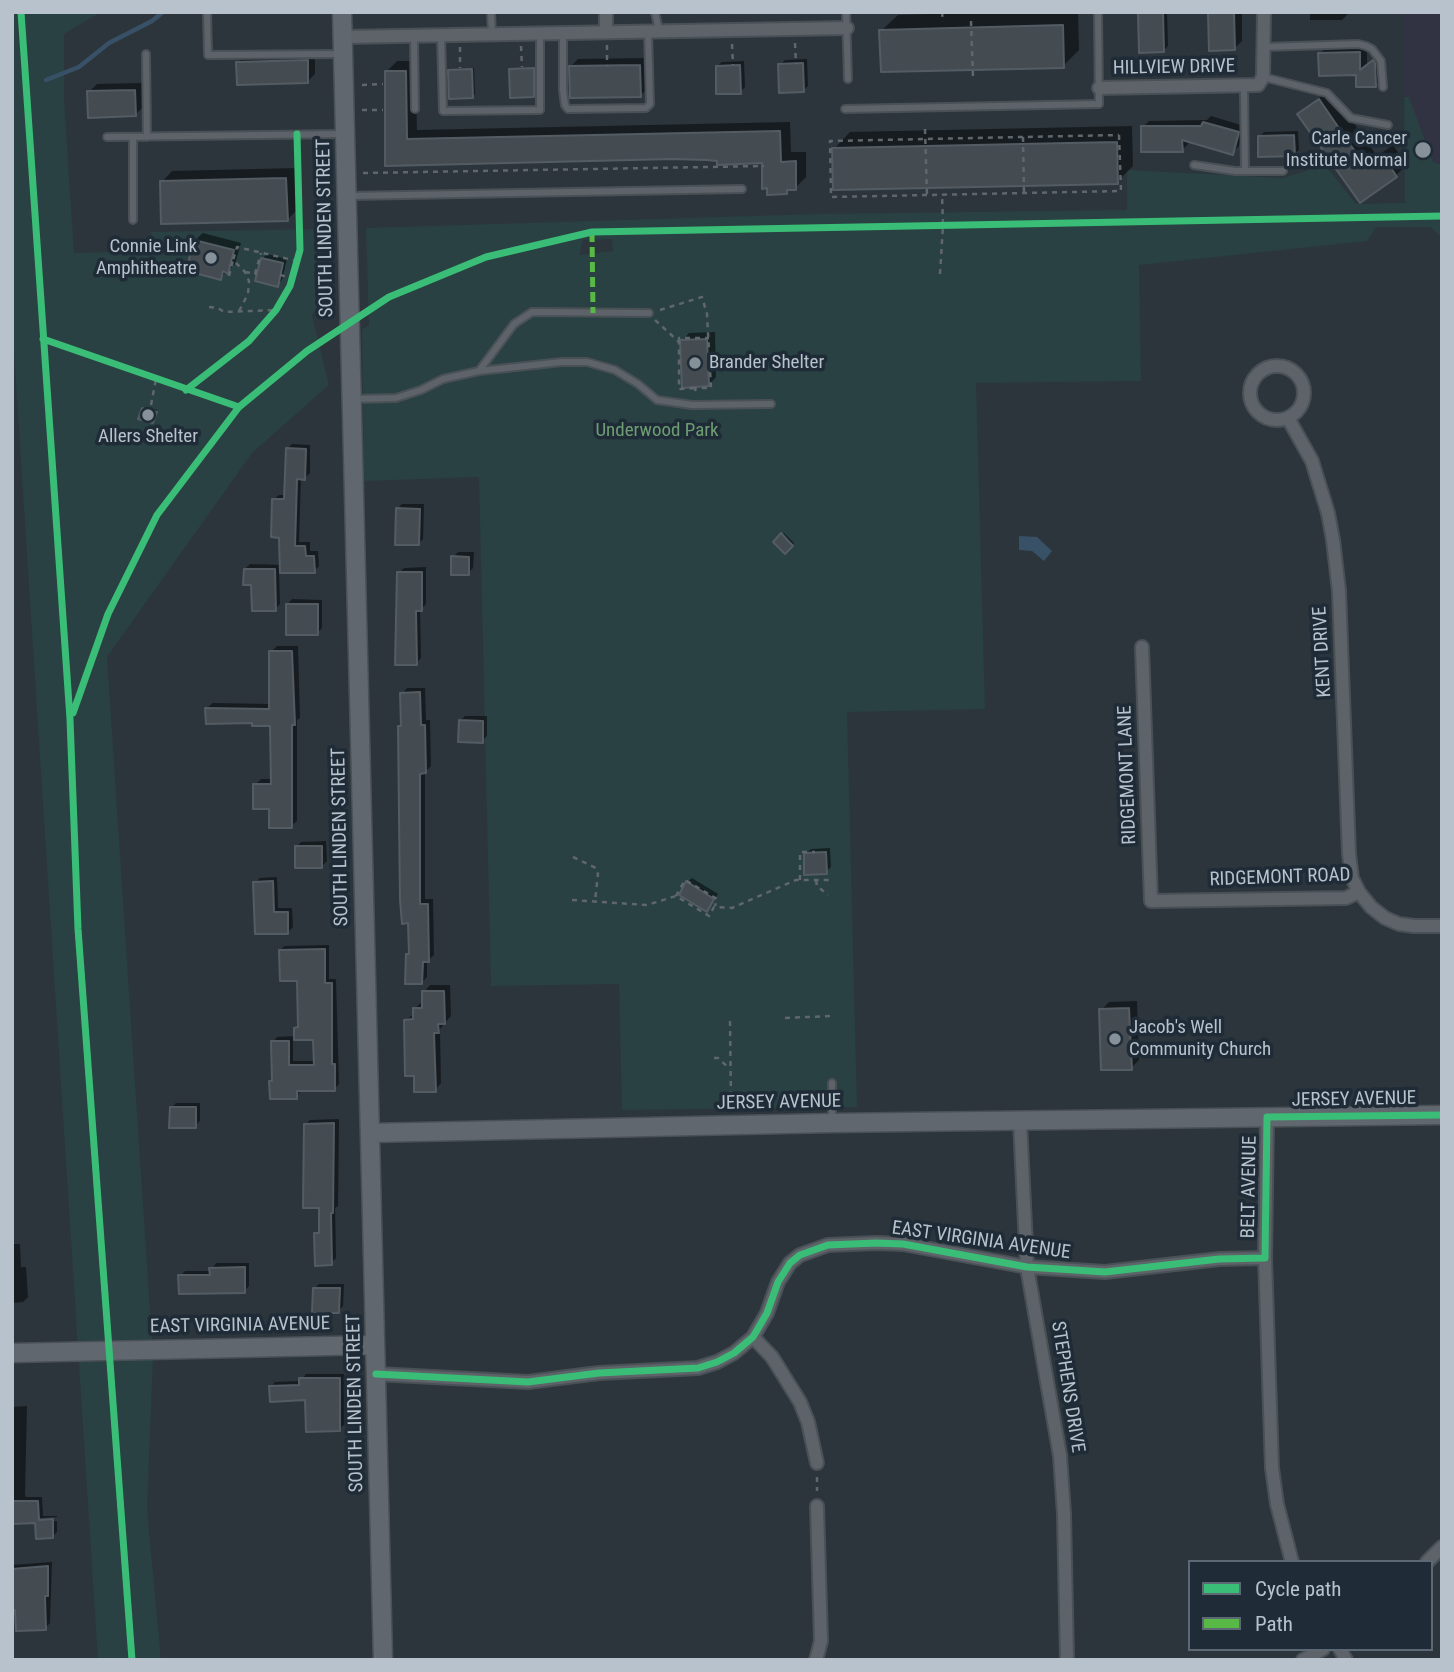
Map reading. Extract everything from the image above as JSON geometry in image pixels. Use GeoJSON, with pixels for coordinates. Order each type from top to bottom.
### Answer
{"type":"FeatureCollection","features":[{"type":"Feature","properties":{"kind":"main road","name":"SOUTH LINDEN STREET"},"geometry":{"type":"LineString","coordinates":[[342,12],[383,1660]]}},
{"type":"Feature","properties":{"kind":"main road","name":"JERSEY AVENUE"},"geometry":{"type":"LineString","coordinates":[[370,1133],[832,1123],[1442,1115]]}},
{"type":"Feature","properties":{"kind":"main road","name":"EAST VIRGINIA AVENUE"},"geometry":{"type":"LineString","coordinates":[[12,1353],[375,1345]]}},
{"type":"Feature","properties":{"kind":"street","name":"HILLVIEW DRIVE"},"geometry":{"type":"LineString","coordinates":[[1100,88],[1258,85],[1263,77],[1264,12]]}},
{"type":"Feature","properties":{"kind":"street"},"geometry":{"type":"LineString","coordinates":[[343,45],[441,35],[606,35],[653,31],[847,28]]}},
{"type":"Feature","properties":{"kind":"street"},"geometry":{"type":"LineString","coordinates":[[1284,367],[1293,371],[1303,386],[1301,405],[1288,418],[1280,420],[1264,417],[1252,405],[1250,388],[1253,380],[1265,369],[1284,367]]}},
{"type":"Feature","properties":{"kind":"street","name":"KENT DRIVE"},"geometry":{"type":"LineString","coordinates":[[1288,418],[1312,461],[1333,539],[1339,591],[1349,854],[1352,878],[1359,892]]}},
{"type":"Feature","properties":{"kind":"street","name":"RIDGEMONT LANE"},"geometry":{"type":"LineString","coordinates":[[1143,647],[1151,901]]}},
{"type":"Feature","properties":{"kind":"street","name":"RIDGEMONT ROAD"},"geometry":{"type":"LineString","coordinates":[[1151,901],[1346,898],[1359,892],[1371,907],[1385,918],[1399,924],[1442,926]]}},
{"type":"Feature","properties":{"kind":"street","name":"BELT AVENUE"},"geometry":{"type":"LineString","coordinates":[[1267,1117],[1265,1258],[1272,1468],[1277,1504],[1291,1560]]}},
{"type":"Feature","properties":{"kind":"street","name":"STEPHENS DRIVE"},"geometry":{"type":"LineString","coordinates":[[1020,1121],[1027,1266],[1060,1456],[1067,1660]]}},
{"type":"Feature","properties":{"kind":"street","name":"EAST VIRGINIA AVENUE"},"geometry":{"type":"LineString","coordinates":[[376,1374],[528,1381],[598,1373],[680,1370],[717,1362],[734,1353],[753,1337],[767,1313],[778,1282],[790,1263],[800,1255],[828,1245],[903,1244],[1027,1266],[1105,1272],[1219,1259],[1265,1258]]}},
{"type":"Feature","properties":{"kind":"street"},"geometry":{"type":"LineString","coordinates":[[753,1337],[772,1357],[800,1402],[808,1422],[817,1463]]}},
{"type":"Feature","properties":{"kind":"street"},"geometry":{"type":"LineString","coordinates":[[816,1660],[821,1641],[817,1506]]}},
{"type":"Feature","properties":{"kind":"street"},"geometry":{"type":"LineString","coordinates":[[1429,1560],[1442,1546]]}},
{"type":"Feature","properties":{"kind":"street"},"geometry":{"type":"LineString","coordinates":[[1303,1660],[1319,1651]]}},
{"type":"Feature","properties":{"kind":"lane"},"geometry":{"type":"LineString","coordinates":[[207,12],[208,55],[343,45]]}},
{"type":"Feature","properties":{"kind":"lane"},"geometry":{"type":"LineString","coordinates":[[491,12],[492,35]]}},
{"type":"Feature","properties":{"kind":"lane"},"geometry":{"type":"LineString","coordinates":[[603,12],[606,35]]}},
{"type":"Feature","properties":{"kind":"lane"},"geometry":{"type":"LineString","coordinates":[[606,35],[610,12]]}},
{"type":"Feature","properties":{"kind":"lane"},"geometry":{"type":"LineString","coordinates":[[563,34],[563,90],[568,109],[646,108],[650,104],[655,12]]}},
{"type":"Feature","properties":{"kind":"lane"},"geometry":{"type":"LineString","coordinates":[[846,12],[848,79]]}},
{"type":"Feature","properties":{"kind":"lane"},"geometry":{"type":"LineString","coordinates":[[845,109],[1100,104],[1098,12]]}},
{"type":"Feature","properties":{"kind":"lane"},"geometry":{"type":"LineString","coordinates":[[441,35],[443,111],[540,110],[540,34]]}},
{"type":"Feature","properties":{"kind":"lane"},"geometry":{"type":"LineString","coordinates":[[414,36],[415,109]]}},
{"type":"Feature","properties":{"kind":"lane"},"geometry":{"type":"LineString","coordinates":[[1265,47],[1366,46],[1378,55],[1381,61],[1382,87]]}},
{"type":"Feature","properties":{"kind":"lane"},"geometry":{"type":"LineString","coordinates":[[146,54],[147,137]]}},
{"type":"Feature","properties":{"kind":"lane"},"geometry":{"type":"LineString","coordinates":[[1263,77],[1327,93],[1351,118],[1388,125]]}},
{"type":"Feature","properties":{"kind":"lane"},"geometry":{"type":"LineString","coordinates":[[1244,87],[1245,172]]}},
{"type":"Feature","properties":{"kind":"lane"},"geometry":{"type":"LineString","coordinates":[[107,137],[345,134]]}},
{"type":"Feature","properties":{"kind":"lane"},"geometry":{"type":"LineString","coordinates":[[133,137],[133,220]]}},
{"type":"Feature","properties":{"kind":"lane"},"geometry":{"type":"LineString","coordinates":[[1194,165],[1245,172],[1283,171]]}},
{"type":"Feature","properties":{"kind":"lane"},"geometry":{"type":"LineString","coordinates":[[346,196],[742,189]]}},
{"type":"Feature","properties":{"kind":"lane"},"geometry":{"type":"LineString","coordinates":[[479,371],[514,324],[532,312],[649,313]]}},
{"type":"Feature","properties":{"kind":"lane"},"geometry":{"type":"LineString","coordinates":[[351,399],[396,398],[443,379],[479,371],[549,363],[587,362],[615,370],[657,400],[696,405],[771,404]]}},
{"type":"Feature","properties":{"kind":"lane"},"geometry":{"type":"LineString","coordinates":[[832,1083],[832,1123]]}},
{"type":"Feature","properties":{"kind":"path"},"geometry":{"type":"LineString","coordinates":[[943,12],[943,22]]}},
{"type":"Feature","properties":{"kind":"path"},"geometry":{"type":"LineString","coordinates":[[971,21],[973,77]]}},
{"type":"Feature","properties":{"kind":"path"},"geometry":{"type":"LineString","coordinates":[[606,35],[607,66]]}},
{"type":"Feature","properties":{"kind":"path"},"geometry":{"type":"LineString","coordinates":[[795,39],[796,64]]}},
{"type":"Feature","properties":{"kind":"path"},"geometry":{"type":"LineString","coordinates":[[732,40],[733,65]]}},
{"type":"Feature","properties":{"kind":"path"},"geometry":{"type":"LineString","coordinates":[[521,44],[522,67]]}},
{"type":"Feature","properties":{"kind":"path"},"geometry":{"type":"LineString","coordinates":[[460,45],[460,68]]}},
{"type":"Feature","properties":{"kind":"path"},"geometry":{"type":"LineString","coordinates":[[362,85],[383,84]]}},
{"type":"Feature","properties":{"kind":"path"},"geometry":{"type":"LineString","coordinates":[[362,110],[383,110]]}},
{"type":"Feature","properties":{"kind":"path"},"geometry":{"type":"LineString","coordinates":[[925,129],[927,195]]}},
{"type":"Feature","properties":{"kind":"path"},"geometry":{"type":"LineString","coordinates":[[1119,135],[1121,191],[831,197],[830,141],[926,139],[1119,135]]}},
{"type":"Feature","properties":{"kind":"path"},"geometry":{"type":"LineString","coordinates":[[1023,136],[1024,193]]}},
{"type":"Feature","properties":{"kind":"path"},"geometry":{"type":"LineString","coordinates":[[363,173],[764,166]]}},
{"type":"Feature","properties":{"kind":"path"},"geometry":{"type":"LineString","coordinates":[[940,274],[942,194]]}},
{"type":"Feature","properties":{"kind":"path"},"geometry":{"type":"LineString","coordinates":[[229,276],[237,247],[297,261]]}},
{"type":"Feature","properties":{"kind":"path"},"geometry":{"type":"LineString","coordinates":[[246,272],[256,274],[261,253]]}},
{"type":"Feature","properties":{"kind":"path"},"geometry":{"type":"LineString","coordinates":[[233,260],[246,272],[249,281],[249,289],[239,311]]}},
{"type":"Feature","properties":{"kind":"path"},"geometry":{"type":"LineString","coordinates":[[281,275],[293,278]]}},
{"type":"Feature","properties":{"kind":"path"},"geometry":{"type":"LineString","coordinates":[[679,342],[649,313],[702,297],[707,314],[709,338],[711,388],[680,389],[679,338],[709,338]]}},
{"type":"Feature","properties":{"kind":"path"},"geometry":{"type":"LineString","coordinates":[[209,307],[224,312],[276,310]]}},
{"type":"Feature","properties":{"kind":"path"},"geometry":{"type":"LineString","coordinates":[[151,405],[156,379]]}},
{"type":"Feature","properties":{"kind":"path"},"geometry":{"type":"LineString","coordinates":[[695,388],[696,405]]}},
{"type":"Feature","properties":{"kind":"path"},"geometry":{"type":"LineString","coordinates":[[800,880],[800,852],[815,852]]}},
{"type":"Feature","properties":{"kind":"path"},"geometry":{"type":"LineString","coordinates":[[573,857],[596,868],[598,874],[595,901]]}},
{"type":"Feature","properties":{"kind":"path"},"geometry":{"type":"LineString","coordinates":[[572,900],[647,905],[676,896],[685,880],[717,899],[709,916],[676,896]]}},
{"type":"Feature","properties":{"kind":"path"},"geometry":{"type":"LineString","coordinates":[[714,907],[732,908],[800,880],[829,880]]}},
{"type":"Feature","properties":{"kind":"path"},"geometry":{"type":"LineString","coordinates":[[816,880],[817,886],[828,895]]}},
{"type":"Feature","properties":{"kind":"path"},"geometry":{"type":"LineString","coordinates":[[785,1018],[830,1016]]}},
{"type":"Feature","properties":{"kind":"path"},"geometry":{"type":"LineString","coordinates":[[730,1021],[731,1102]]}},
{"type":"Feature","properties":{"kind":"path"},"geometry":{"type":"LineString","coordinates":[[714,1058],[718,1058],[730,1069]]}},
{"type":"Feature","properties":{"kind":"path"},"geometry":{"type":"LineString","coordinates":[[817,1463],[817,1506]]}},
{"type":"Feature","properties":{"kind":"shaded area","name":"Carle Cancer Institute Normal"},"geometry":{"type":"Polygon","coordinates":[[[1403,12],[1442,12],[1442,202],[1406,203],[1403,12]]]}},
{"type":"Feature","properties":{"kind":"shaded area"},"geometry":{"type":"Polygon","coordinates":[[[1019,536],[1037,537],[1052,551],[1044,561],[1032,551],[1019,550],[1019,536]]]}},
{"type":"Feature","properties":{"kind":"green space"},"geometry":{"type":"Polygon","coordinates":[[[12,12],[101,12],[64,34],[64,100],[74,253],[150,251],[151,232],[323,229],[325,298],[312,315],[329,385],[252,453],[107,657],[153,1357],[147,1510],[161,1660],[98,1660],[12,321],[12,12]],[[79,348],[79,354],[90,359],[217,403],[221,399],[79,348]]]}},
{"type":"Feature","properties":{"kind":"green space","name":"Underwood Park"},"geometry":{"type":"Polygon","coordinates":[[[1404,97],[1409,97],[1433,162],[1442,165],[1442,237],[1430,227],[1376,227],[1367,241],[1139,265],[1141,381],[976,383],[985,709],[847,712],[857,1107],[622,1110],[619,984],[491,986],[479,477],[364,481],[362,329],[369,325],[366,228],[817,214],[1127,210],[1127,170],[1283,178],[1325,165],[1356,204],[1405,203],[1404,97]],[[612,239],[583,240],[579,255],[613,251],[612,239]]]}},
{"type":"Feature","properties":{"kind":"building"},"geometry":{"type":"Polygon","coordinates":[[[1138,12],[1163,12],[1164,52],[1139,53],[1138,12]]]}},
{"type":"Feature","properties":{"kind":"building"},"geometry":{"type":"Polygon","coordinates":[[[1208,12],[1234,12],[1235,50],[1209,51],[1208,12]]]}},
{"type":"Feature","properties":{"kind":"building"},"geometry":{"type":"Polygon","coordinates":[[[1063,25],[1064,68],[881,72],[879,30],[1063,25]]]}},
{"type":"Feature","properties":{"kind":"building"},"geometry":{"type":"Polygon","coordinates":[[[1360,52],[1360,70],[1373,60],[1375,63],[1376,87],[1356,87],[1356,75],[1319,76],[1318,53],[1360,52]]]}},
{"type":"Feature","properties":{"kind":"building"},"geometry":{"type":"Polygon","coordinates":[[[308,60],[308,83],[237,85],[236,62],[308,60]]]}},
{"type":"Feature","properties":{"kind":"building"},"geometry":{"type":"Polygon","coordinates":[[[803,63],[804,92],[779,93],[778,64],[803,63]]]}},
{"type":"Feature","properties":{"kind":"building"},"geometry":{"type":"Polygon","coordinates":[[[640,65],[641,97],[570,98],[569,66],[640,65]]]}},
{"type":"Feature","properties":{"kind":"building"},"geometry":{"type":"Polygon","coordinates":[[[740,65],[741,94],[716,94],[716,66],[740,65]]]}},
{"type":"Feature","properties":{"kind":"building"},"geometry":{"type":"Polygon","coordinates":[[[534,68],[534,97],[510,98],[509,69],[534,68]]]}},
{"type":"Feature","properties":{"kind":"building"},"geometry":{"type":"Polygon","coordinates":[[[472,69],[473,98],[449,99],[448,70],[472,69]]]}},
{"type":"Feature","properties":{"kind":"building"},"geometry":{"type":"Polygon","coordinates":[[[385,71],[406,71],[407,139],[780,131],[781,162],[796,161],[796,190],[787,190],[787,194],[767,195],[767,188],[762,189],[762,163],[717,165],[717,161],[672,159],[385,166],[385,71]]]}},
{"type":"Feature","properties":{"kind":"building"},"geometry":{"type":"Polygon","coordinates":[[[135,90],[136,116],[88,118],[87,91],[135,90]]]}},
{"type":"Feature","properties":{"kind":"building"},"geometry":{"type":"Polygon","coordinates":[[[1319,99],[1365,166],[1382,154],[1397,177],[1360,203],[1297,114],[1319,99]]]}},
{"type":"Feature","properties":{"kind":"building"},"geometry":{"type":"Polygon","coordinates":[[[1203,122],[1239,132],[1233,155],[1182,140],[1183,152],[1141,152],[1141,126],[1201,126],[1203,122]]]}},
{"type":"Feature","properties":{"kind":"building"},"geometry":{"type":"Polygon","coordinates":[[[1294,135],[1295,156],[1258,157],[1258,136],[1294,135]]]}},
{"type":"Feature","properties":{"kind":"building"},"geometry":{"type":"Polygon","coordinates":[[[1117,142],[1118,184],[833,190],[832,148],[1117,142]]]}},
{"type":"Feature","properties":{"kind":"building"},"geometry":{"type":"Polygon","coordinates":[[[286,178],[288,221],[161,224],[160,181],[286,178]]]}},
{"type":"Feature","properties":{"kind":"building","name":"Connie Link Amphitheatre"},"geometry":{"type":"Polygon","coordinates":[[[194,240],[234,250],[228,274],[223,271],[221,280],[191,272],[194,263],[188,263],[194,240]]]}},
{"type":"Feature","properties":{"kind":"building"},"geometry":{"type":"Polygon","coordinates":[[[261,258],[283,263],[278,287],[255,281],[261,258]]]}},
{"type":"Feature","properties":{"kind":"building","name":"Brander Shelter"},"geometry":{"type":"Polygon","coordinates":[[[707,339],[709,386],[682,388],[680,340],[707,339]]]}},
{"type":"Feature","properties":{"kind":"building","name":"Allers Shelter"},"geometry":{"type":"Polygon","coordinates":[[[142,408],[157,412],[153,423],[138,419],[142,408]]]}},
{"type":"Feature","properties":{"kind":"building"},"geometry":{"type":"Polygon","coordinates":[[[286,448],[306,449],[305,480],[297,479],[295,546],[305,546],[306,556],[314,556],[315,573],[280,573],[279,538],[271,537],[272,499],[284,499],[286,448]]]}},
{"type":"Feature","properties":{"kind":"building"},"geometry":{"type":"Polygon","coordinates":[[[396,508],[420,509],[419,545],[395,545],[396,508]]]}},
{"type":"Feature","properties":{"kind":"building"},"geometry":{"type":"Polygon","coordinates":[[[781,533],[793,546],[785,554],[773,542],[781,533]]]}},
{"type":"Feature","properties":{"kind":"building"},"geometry":{"type":"Polygon","coordinates":[[[451,556],[469,557],[469,575],[451,575],[451,556]]]}},
{"type":"Feature","properties":{"kind":"building"},"geometry":{"type":"Polygon","coordinates":[[[244,569],[275,569],[276,611],[252,611],[251,585],[243,585],[244,569]]]}},
{"type":"Feature","properties":{"kind":"building"},"geometry":{"type":"Polygon","coordinates":[[[397,572],[422,572],[422,611],[416,611],[417,665],[395,665],[397,572]]]}},
{"type":"Feature","properties":{"kind":"building"},"geometry":{"type":"Polygon","coordinates":[[[286,604],[318,604],[318,635],[286,635],[286,604]]]}},
{"type":"Feature","properties":{"kind":"building"},"geometry":{"type":"Polygon","coordinates":[[[269,651],[292,651],[295,725],[292,725],[292,828],[269,828],[269,809],[253,809],[253,784],[271,784],[270,726],[252,726],[252,723],[206,724],[205,708],[269,709],[269,651]]]}},
{"type":"Feature","properties":{"kind":"building"},"geometry":{"type":"Polygon","coordinates":[[[420,692],[421,725],[425,725],[426,773],[420,774],[420,904],[428,904],[429,962],[423,962],[422,984],[405,984],[406,954],[409,954],[408,923],[402,924],[400,900],[398,726],[401,726],[400,693],[420,692]]]}},
{"type":"Feature","properties":{"kind":"building"},"geometry":{"type":"Polygon","coordinates":[[[459,720],[483,721],[483,743],[458,742],[459,720]]]}},
{"type":"Feature","properties":{"kind":"building"},"geometry":{"type":"Polygon","coordinates":[[[295,846],[322,846],[322,868],[295,868],[295,846]]]}},
{"type":"Feature","properties":{"kind":"building"},"geometry":{"type":"Polygon","coordinates":[[[826,852],[827,874],[804,875],[804,853],[826,852]]]}},
{"type":"Feature","properties":{"kind":"building"},"geometry":{"type":"Polygon","coordinates":[[[273,881],[274,912],[288,912],[288,934],[255,934],[253,882],[273,881]]]}},
{"type":"Feature","properties":{"kind":"building"},"geometry":{"type":"Polygon","coordinates":[[[686,881],[714,899],[707,912],[679,895],[686,881]]]}},
{"type":"Feature","properties":{"kind":"building"},"geometry":{"type":"Polygon","coordinates":[[[325,949],[325,983],[332,983],[332,1064],[335,1064],[335,1091],[297,1091],[297,1099],[270,1099],[271,1041],[289,1041],[289,1065],[314,1065],[313,1040],[294,1040],[294,1028],[298,1027],[297,981],[280,981],[279,950],[325,949]]]}},
{"type":"Feature","properties":{"kind":"building"},"geometry":{"type":"Polygon","coordinates":[[[422,991],[444,991],[445,1024],[438,1024],[439,1033],[434,1033],[436,1092],[414,1092],[414,1076],[405,1076],[404,1020],[413,1019],[413,1008],[422,1008],[422,991]]]}},
{"type":"Feature","properties":{"kind":"building","name":"Jacob's Well Community Church"},"geometry":{"type":"Polygon","coordinates":[[[1129,1008],[1132,1070],[1101,1070],[1099,1009],[1129,1008]]]}},
{"type":"Feature","properties":{"kind":"building"},"geometry":{"type":"Polygon","coordinates":[[[170,1107],[196,1107],[196,1128],[169,1128],[170,1107]]]}},
{"type":"Feature","properties":{"kind":"building"},"geometry":{"type":"Polygon","coordinates":[[[334,1123],[332,1265],[315,1266],[314,1233],[319,1233],[319,1208],[303,1208],[304,1124],[334,1123]]]}},
{"type":"Feature","properties":{"kind":"building"},"geometry":{"type":"Polygon","coordinates":[[[245,1267],[245,1293],[179,1294],[178,1275],[210,1275],[209,1268],[245,1267]]]}},
{"type":"Feature","properties":{"kind":"building"},"geometry":{"type":"Polygon","coordinates":[[[313,1288],[340,1288],[339,1313],[312,1313],[313,1288]]]}},
{"type":"Feature","properties":{"kind":"building"},"geometry":{"type":"Polygon","coordinates":[[[299,1378],[340,1378],[340,1431],[306,1432],[305,1400],[270,1402],[269,1386],[299,1385],[299,1378]]]}},
{"type":"Feature","properties":{"kind":"building"},"geometry":{"type":"Polygon","coordinates":[[[12,1501],[38,1501],[39,1520],[53,1519],[53,1538],[36,1539],[35,1523],[12,1524],[12,1501]]]}},
{"type":"Feature","properties":{"kind":"building"},"geometry":{"type":"Polygon","coordinates":[[[48,1566],[46,1630],[16,1631],[15,1610],[12,1610],[12,1569],[48,1566]]]}},
{"type":"Feature","properties":{"kind":"waterway"},"geometry":{"type":"LineString","coordinates":[[46,80],[79,67],[109,43],[152,21],[163,12]]}},
{"type":"Feature","properties":{"kind":"marked path"},"geometry":{"type":"LineString","coordinates":[[592,232],[593,313]]}},
{"type":"Feature","properties":{"kind":"cycle path"},"geometry":{"type":"LineString","coordinates":[[21,12],[70,719],[78,929],[132,1660]]}},
{"type":"Feature","properties":{"kind":"cycle path"},"geometry":{"type":"LineString","coordinates":[[186,390],[249,341],[276,310],[290,286],[300,250],[297,134]]}},
{"type":"Feature","properties":{"kind":"cycle path"},"geometry":{"type":"LineString","coordinates":[[73,713],[108,614],[157,515],[239,407],[307,351],[389,297],[486,257],[592,232],[1442,216]]}},
{"type":"Feature","properties":{"kind":"cycle path"},"geometry":{"type":"LineString","coordinates":[[43,339],[239,407]]}},
{"type":"Feature","properties":{"kind":"cycle path"},"geometry":{"type":"LineString","coordinates":[[376,1374],[528,1382],[599,1373],[698,1368],[734,1353],[753,1337],[767,1313],[778,1282],[790,1263],[800,1255],[828,1245],[903,1244],[1027,1267],[1105,1272],[1219,1259],[1265,1258],[1267,1117],[1442,1115]]}},
{"type":"Feature","properties":{"kind":"place","name":"Carle Cancer Institute Normal"},"geometry":{"type":"Point","coordinates":[1423,150]}},
{"type":"Feature","properties":{"kind":"place","name":"Connie Link Amphitheatre"},"geometry":{"type":"Point","coordinates":[211,258]}},
{"type":"Feature","properties":{"kind":"place","name":"Brander Shelter"},"geometry":{"type":"Point","coordinates":[695,363]}},
{"type":"Feature","properties":{"kind":"place","name":"Allers Shelter"},"geometry":{"type":"Point","coordinates":[148,415]}},
{"type":"Feature","properties":{"kind":"place","name":"Jacob's Well Community Church"},"geometry":{"type":"Point","coordinates":[1115,1039]}}]}
